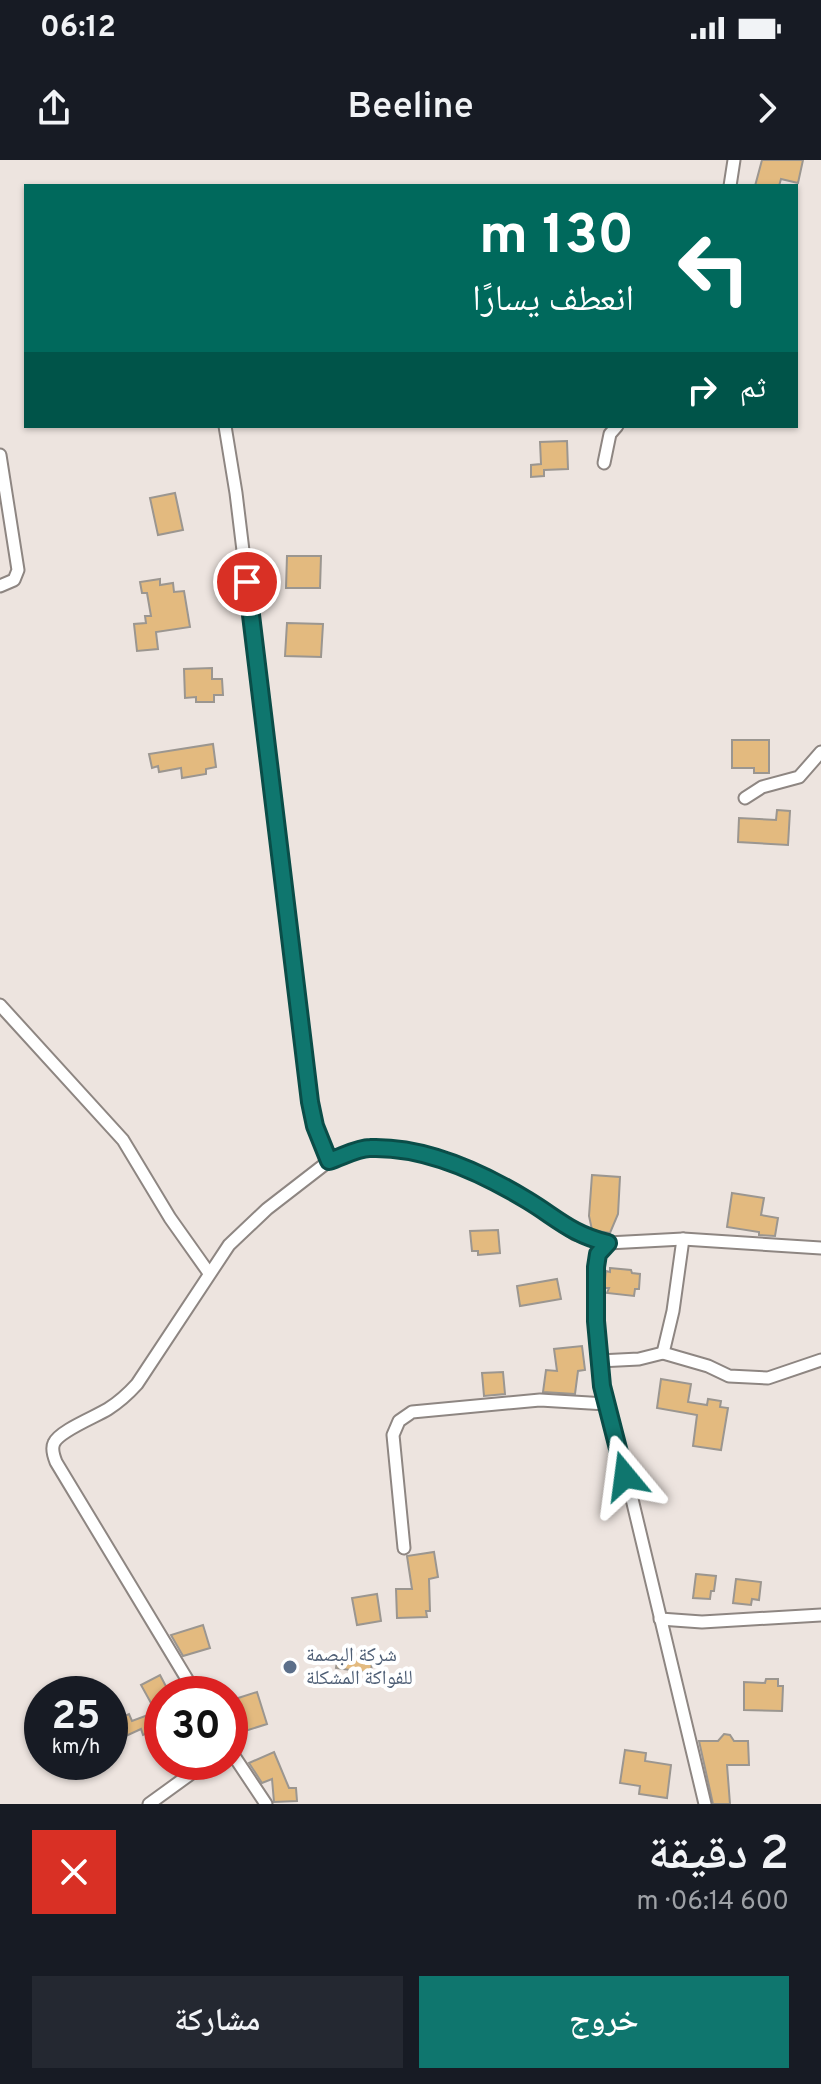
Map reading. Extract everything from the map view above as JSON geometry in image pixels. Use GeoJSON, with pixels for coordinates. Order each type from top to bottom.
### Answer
{"type":"FeatureCollection","features":[{"type":"Feature","properties":{"kind":"street"},"geometry":{"type":"LineString","coordinates":[[730,184],[734,160]]}},
{"type":"Feature","properties":{"kind":"street"},"geometry":{"type":"LineString","coordinates":[[225,428],[238,509],[310,1102],[315,1126],[329,1161]]}},
{"type":"Feature","properties":{"kind":"street"},"geometry":{"type":"LineString","coordinates":[[604,463],[610,434],[615,428]]}},
{"type":"Feature","properties":{"kind":"street"},"geometry":{"type":"LineString","coordinates":[[0,455],[18,570],[14,580],[0,586]]}},
{"type":"Feature","properties":{"kind":"street"},"geometry":{"type":"LineString","coordinates":[[745,798],[762,787],[799,777],[821,752]]}},
{"type":"Feature","properties":{"kind":"street"},"geometry":{"type":"LineString","coordinates":[[0,1005],[123,1140],[170,1218],[209,1273]]}},
{"type":"Feature","properties":{"kind":"street"},"geometry":{"type":"LineString","coordinates":[[185,1676],[56,1462],[54,1443],[60,1436],[125,1397],[137,1384],[229,1245],[267,1209],[329,1161],[367,1148],[410,1151],[471,1169],[528,1200],[575,1234],[608,1243],[683,1239],[821,1248]]}},
{"type":"Feature","properties":{"kind":"street"},"geometry":{"type":"LineString","coordinates":[[663,1353],[673,1311],[683,1239]]}},
{"type":"Feature","properties":{"kind":"street"},"geometry":{"type":"LineString","coordinates":[[608,1243],[598,1254],[596,1267],[596,1321],[606,1404],[632,1499],[705,1804]]}},
{"type":"Feature","properties":{"kind":"street"},"geometry":{"type":"LineString","coordinates":[[599,1361],[639,1359],[663,1353],[699,1363],[729,1376],[768,1378],[821,1360]]}},
{"type":"Feature","properties":{"kind":"street"},"geometry":{"type":"LineString","coordinates":[[404,1548],[393,1435],[405,1416],[412,1412],[540,1400],[606,1404]]}},
{"type":"Feature","properties":{"kind":"street"},"geometry":{"type":"LineString","coordinates":[[660,1619],[702,1622],[821,1615]]}},
{"type":"Feature","properties":{"kind":"street"},"geometry":{"type":"LineString","coordinates":[[248,1777],[266,1804]]}},
{"type":"Feature","properties":{"kind":"street"},"geometry":{"type":"LineString","coordinates":[[149,1804],[182,1780]]}},
{"type":"Feature","properties":{"kind":"building"},"geometry":{"type":"Polygon","coordinates":[[[762,160],[803,160],[798,183],[781,179],[780,184],[756,184],[762,160]]]}},
{"type":"Feature","properties":{"kind":"building"},"geometry":{"type":"Polygon","coordinates":[[[567,441],[568,469],[544,470],[544,476],[531,477],[531,465],[541,464],[540,442],[567,441]]]}},
{"type":"Feature","properties":{"kind":"building"},"geometry":{"type":"Polygon","coordinates":[[[175,493],[183,530],[158,535],[150,498],[175,493]]]}},
{"type":"Feature","properties":{"kind":"building"},"geometry":{"type":"Polygon","coordinates":[[[287,556],[321,556],[320,588],[286,588],[287,556]]]}},
{"type":"Feature","properties":{"kind":"building"},"geometry":{"type":"Polygon","coordinates":[[[160,579],[160,585],[173,583],[174,592],[184,591],[190,627],[156,632],[158,649],[137,651],[134,624],[146,623],[145,616],[151,616],[147,593],[142,593],[140,582],[160,579]]]}},
{"type":"Feature","properties":{"kind":"building"},"geometry":{"type":"Polygon","coordinates":[[[287,623],[323,624],[321,657],[285,656],[287,623]]]}},
{"type":"Feature","properties":{"kind":"building"},"geometry":{"type":"Polygon","coordinates":[[[212,668],[212,679],[222,679],[223,695],[214,695],[214,702],[196,702],[196,697],[185,698],[184,669],[212,668]]]}},
{"type":"Feature","properties":{"kind":"building"},"geometry":{"type":"Polygon","coordinates":[[[732,740],[769,740],[769,773],[754,773],[754,768],[732,768],[732,740]]]}},
{"type":"Feature","properties":{"kind":"building"},"geometry":{"type":"Polygon","coordinates":[[[213,744],[216,767],[206,769],[206,774],[182,778],[181,768],[159,772],[158,766],[152,768],[149,754],[213,744]]]}},
{"type":"Feature","properties":{"kind":"building"},"geometry":{"type":"Polygon","coordinates":[[[777,810],[790,811],[788,845],[738,842],[739,818],[776,820],[777,810]]]}},
{"type":"Feature","properties":{"kind":"building"},"geometry":{"type":"Polygon","coordinates":[[[592,1175],[620,1177],[618,1214],[610,1233],[592,1230],[589,1216],[592,1175]]]}},
{"type":"Feature","properties":{"kind":"building"},"geometry":{"type":"Polygon","coordinates":[[[732,1193],[764,1198],[761,1215],[778,1218],[775,1236],[727,1227],[732,1193]]]}},
{"type":"Feature","properties":{"kind":"building"},"geometry":{"type":"Polygon","coordinates":[[[498,1230],[500,1253],[478,1255],[478,1251],[472,1251],[470,1231],[498,1230]]]}},
{"type":"Feature","properties":{"kind":"building"},"geometry":{"type":"Polygon","coordinates":[[[610,1268],[640,1274],[639,1289],[635,1289],[634,1296],[607,1293],[609,1288],[604,1288],[606,1271],[610,1272],[610,1268]]]}},
{"type":"Feature","properties":{"kind":"building"},"geometry":{"type":"Polygon","coordinates":[[[557,1279],[561,1299],[520,1306],[517,1286],[557,1279]]]}},
{"type":"Feature","properties":{"kind":"building"},"geometry":{"type":"Polygon","coordinates":[[[582,1346],[585,1370],[578,1371],[575,1394],[543,1392],[546,1370],[557,1371],[554,1349],[582,1346]]]}},
{"type":"Feature","properties":{"kind":"building"},"geometry":{"type":"Polygon","coordinates":[[[503,1372],[505,1394],[484,1396],[482,1373],[503,1372]]]}},
{"type":"Feature","properties":{"kind":"building"},"geometry":{"type":"Polygon","coordinates":[[[661,1379],[691,1384],[688,1402],[707,1405],[708,1399],[721,1401],[720,1407],[728,1408],[721,1450],[693,1446],[697,1415],[657,1408],[661,1379]]]}},
{"type":"Feature","properties":{"kind":"building"},"geometry":{"type":"Polygon","coordinates":[[[434,1552],[438,1577],[429,1579],[430,1611],[426,1611],[427,1617],[397,1618],[396,1589],[412,1589],[407,1556],[434,1552]]]}},
{"type":"Feature","properties":{"kind":"building"},"geometry":{"type":"Polygon","coordinates":[[[696,1574],[716,1576],[710,1599],[693,1598],[696,1574]]]}},
{"type":"Feature","properties":{"kind":"building"},"geometry":{"type":"Polygon","coordinates":[[[736,1579],[761,1582],[759,1600],[752,1599],[751,1605],[733,1603],[736,1579]]]}},
{"type":"Feature","properties":{"kind":"building"},"geometry":{"type":"Polygon","coordinates":[[[377,1594],[381,1621],[357,1625],[352,1598],[377,1594]]]}},
{"type":"Feature","properties":{"kind":"building"},"geometry":{"type":"Polygon","coordinates":[[[203,1625],[210,1648],[183,1656],[171,1635],[203,1625]]]}},
{"type":"Feature","properties":{"kind":"building"},"geometry":{"type":"Polygon","coordinates":[[[338,1656],[372,1661],[371,1673],[336,1668],[338,1656]]]}},
{"type":"Feature","properties":{"kind":"building"},"geometry":{"type":"Polygon","coordinates":[[[766,1679],[778,1679],[778,1686],[783,1686],[782,1711],[744,1710],[744,1682],[765,1683],[766,1679]]]}},
{"type":"Feature","properties":{"kind":"building"},"geometry":{"type":"Polygon","coordinates":[[[257,1692],[267,1724],[248,1730],[248,1695],[257,1692]]]}},
{"type":"Feature","properties":{"kind":"building"},"geometry":{"type":"Polygon","coordinates":[[[128,1714],[132,1721],[144,1716],[144,1735],[141,1729],[128,1735],[128,1714]]]}},
{"type":"Feature","properties":{"kind":"building"},"geometry":{"type":"Polygon","coordinates":[[[724,1734],[730,1735],[734,1741],[748,1741],[749,1765],[727,1765],[730,1804],[713,1804],[699,1741],[718,1741],[724,1734]]]}},
{"type":"Feature","properties":{"kind":"building"},"geometry":{"type":"Polygon","coordinates":[[[625,1750],[646,1753],[645,1761],[671,1765],[667,1798],[639,1794],[640,1786],[620,1783],[625,1750]]]}},
{"type":"Feature","properties":{"kind":"building"},"geometry":{"type":"Polygon","coordinates":[[[274,1752],[289,1788],[296,1788],[297,1801],[274,1802],[272,1779],[262,1783],[249,1763],[274,1752]]]}},
{"type":"Feature","properties":{"kind":"place","name":"شركة البصمة للفواكة المشكلة"},"geometry":{"type":"Point","coordinates":[290,1667]}},
{"type":"Feature","properties":{"kind":"route"},"geometry":{"type":"LineString","coordinates":[[247,582],[310,1102],[315,1126],[329,1161],[367,1148],[410,1151],[451,1163],[471,1169],[528,1200],[575,1234],[608,1243],[598,1254],[596,1267],[596,1321],[602,1386],[625,1476]]}}]}
